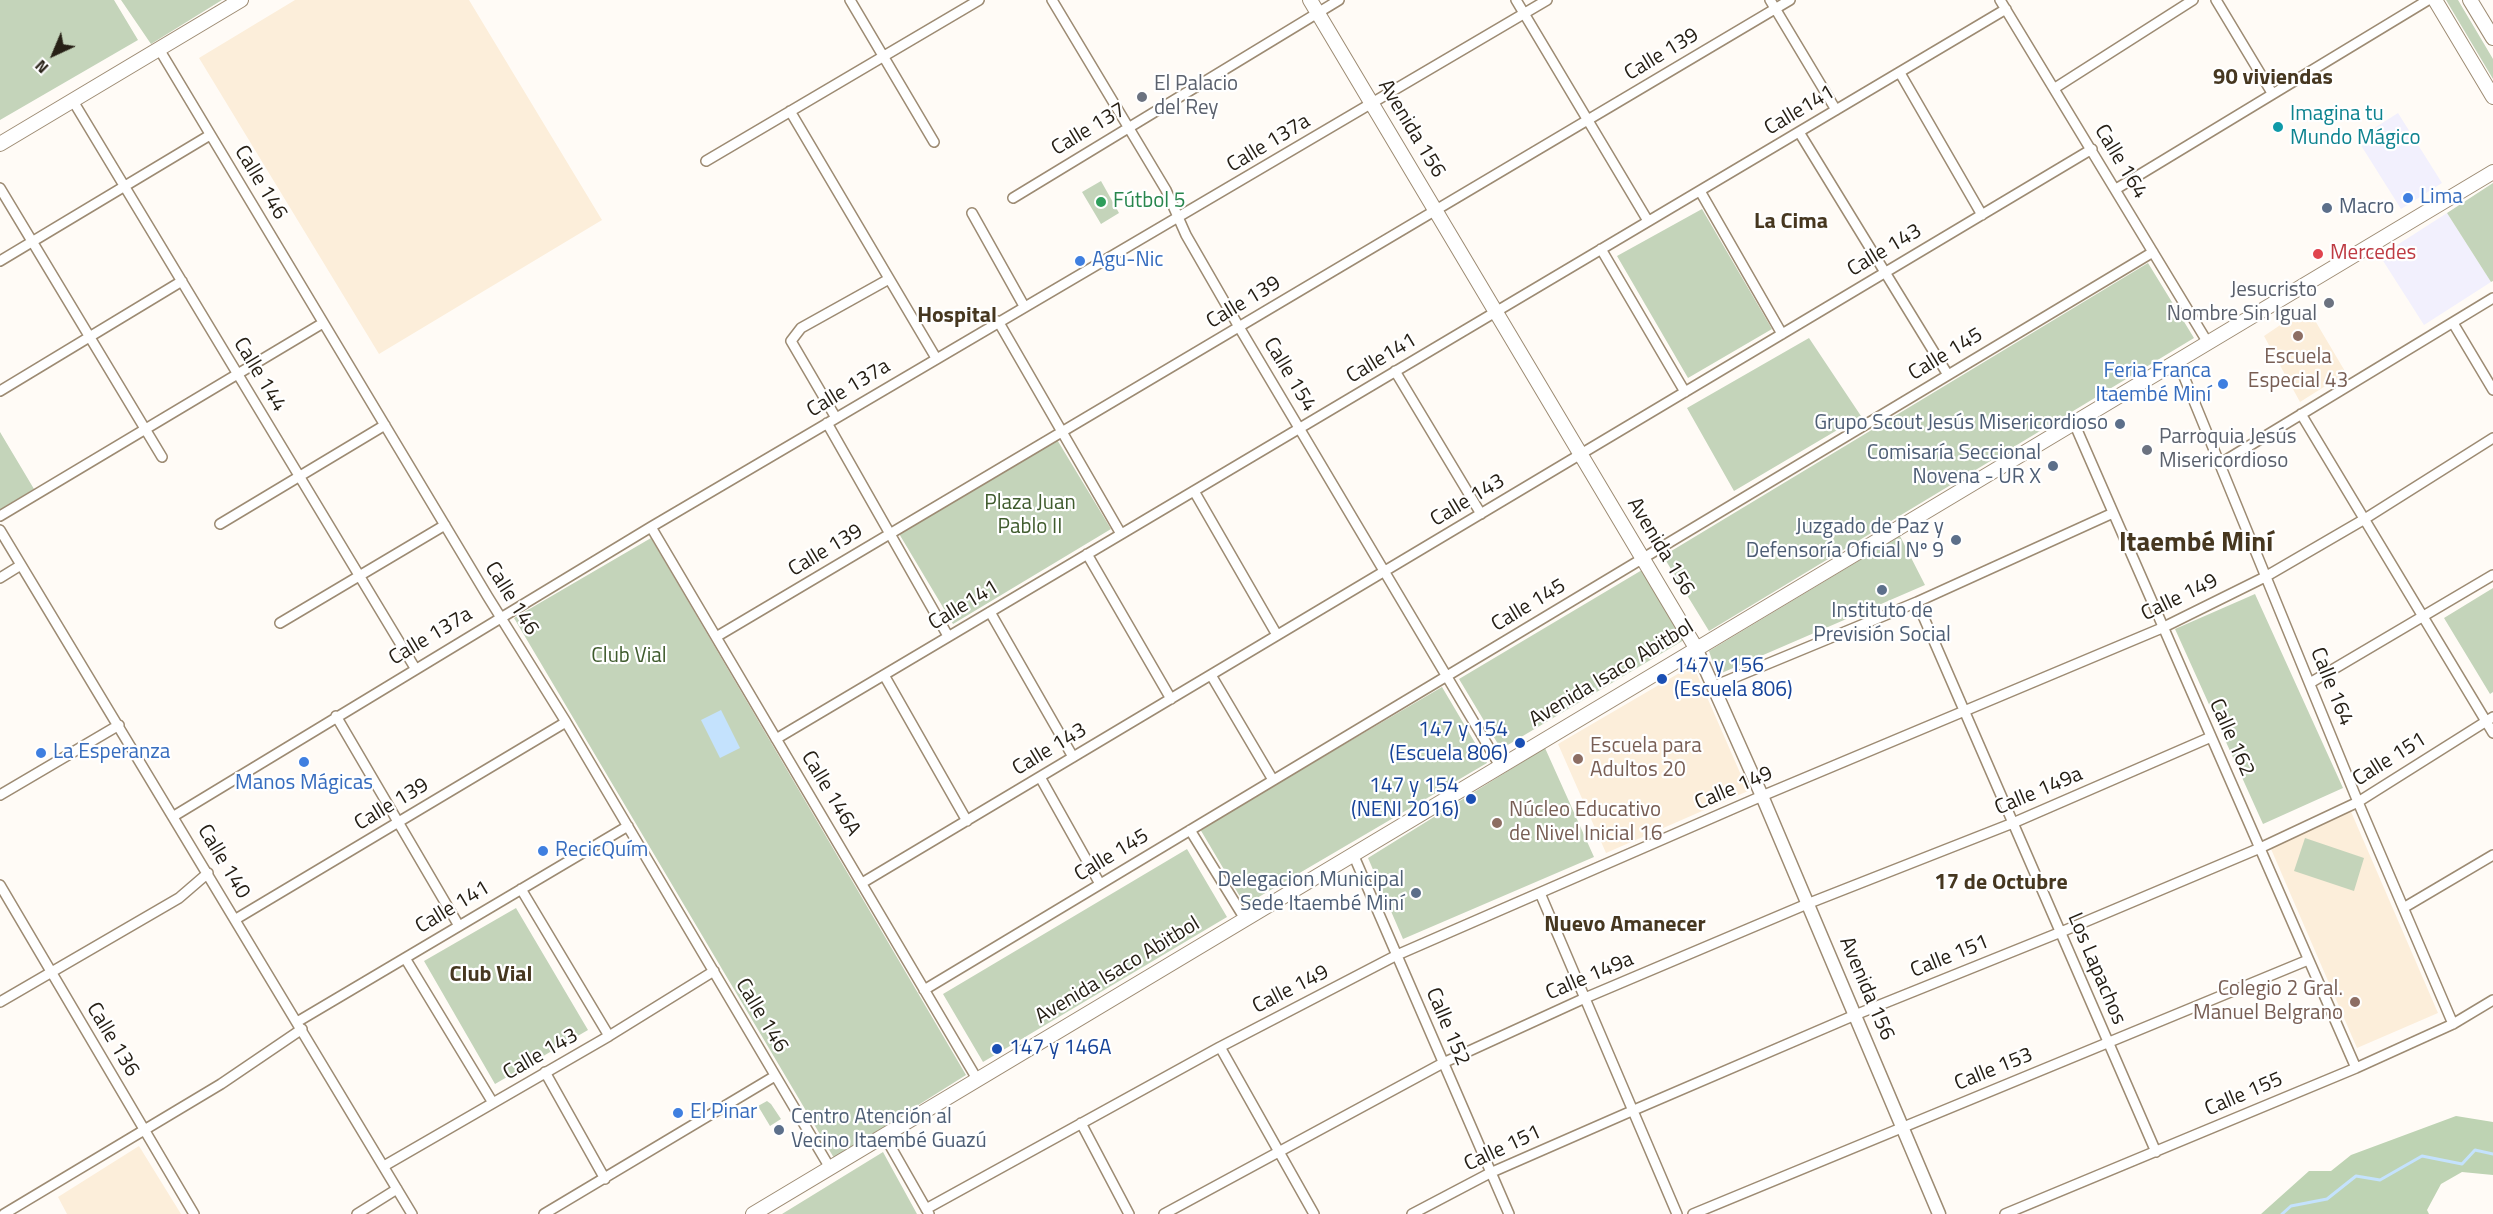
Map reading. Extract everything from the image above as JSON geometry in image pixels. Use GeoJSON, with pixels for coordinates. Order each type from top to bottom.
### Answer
{"type":"FeatureCollection","features":[{"type":"Feature","properties":{"kind":"main road"},"geometry":{"type":"LineString","coordinates":[[0,144],[241,0]]}},
{"type":"Feature","properties":{"kind":"main road","name":"Avenida 156"},"geometry":{"type":"LineString","coordinates":[[1310,0],[1696,648]]}},
{"type":"Feature","properties":{"kind":"main road"},"geometry":{"type":"LineString","coordinates":[[2435,0],[2493,97]]}},
{"type":"Feature","properties":{"kind":"main road"},"geometry":{"type":"LineString","coordinates":[[2470,0],[2493,38]]}},
{"type":"Feature","properties":{"kind":"main road","name":"Avenida Isaco Abitbol"},"geometry":{"type":"LineString","coordinates":[[753,1214],[2493,172]]}},
{"type":"Feature","properties":{"kind":"street"},"geometry":{"type":"LineString","coordinates":[[850,0],[934,142]]}},
{"type":"Feature","properties":{"kind":"street"},"geometry":{"type":"LineString","coordinates":[[706,161],[979,0]]}},
{"type":"Feature","properties":{"kind":"street","name":"Calle 154"},"geometry":{"type":"LineString","coordinates":[[1052,0],[1166,190],[1186,235],[1239,327],[1500,765]]}},
{"type":"Feature","properties":{"kind":"street","name":"Calle 137"},"geometry":{"type":"LineString","coordinates":[[1012,198],[1339,0]]}},
{"type":"Feature","properties":{"kind":"street"},"geometry":{"type":"LineString","coordinates":[[1516,0],[1648,221]]}},
{"type":"Feature","properties":{"kind":"street","name":"Calle 137a"},"geometry":{"type":"LineString","coordinates":[[174,816],[651,527],[1547,0]]}},
{"type":"Feature","properties":{"kind":"street"},"geometry":{"type":"LineString","coordinates":[[1770,0],[1836,111]]}},
{"type":"Feature","properties":{"kind":"street","name":"Calle 139"},"geometry":{"type":"LineString","coordinates":[[716,637],[1790,0]]}},
{"type":"Feature","properties":{"kind":"street","name":"Calle 164"},"geometry":{"type":"LineString","coordinates":[[2000,0],[2055,87],[2208,344]]}},
{"type":"Feature","properties":{"kind":"street"},"geometry":{"type":"LineString","coordinates":[[2055,87],[2193,0]]}},
{"type":"Feature","properties":{"kind":"street"},"geometry":{"type":"LineString","coordinates":[[2216,0],[2272,93]]}},
{"type":"Feature","properties":{"kind":"street"},"geometry":{"type":"LineString","coordinates":[[2116,189],[2428,0]]}},
{"type":"Feature","properties":{"kind":"street","name":"Calle141"},"geometry":{"type":"LineString","coordinates":[[776,739],[2006,9]]}},
{"type":"Feature","properties":{"kind":"street","name":"Calle 146"},"geometry":{"type":"LineString","coordinates":[[159,49],[500,617],[567,722],[830,1168]]}},
{"type":"Feature","properties":{"kind":"street"},"geometry":{"type":"LineString","coordinates":[[1899,73],[1982,215]]}},
{"type":"Feature","properties":{"kind":"street","name":"Calle 144"},"geometry":{"type":"LineString","coordinates":[[73,101],[415,668]]}},
{"type":"Feature","properties":{"kind":"street"},"geometry":{"type":"LineString","coordinates":[[790,111],[936,358]]}},
{"type":"Feature","properties":{"kind":"street"},"geometry":{"type":"LineString","coordinates":[[1798,132],[1948,375]]}},
{"type":"Feature","properties":{"kind":"street"},"geometry":{"type":"LineString","coordinates":[[0,261],[210,135]]}},
{"type":"Feature","properties":{"kind":"street","name":"Calle 143"},"geometry":{"type":"LineString","coordinates":[[862,883],[2092,149]]}},
{"type":"Feature","properties":{"kind":"street"},"geometry":{"type":"LineString","coordinates":[[0,188],[162,457]]}},
{"type":"Feature","properties":{"kind":"street"},"geometry":{"type":"LineString","coordinates":[[1700,191],[1782,334]]}},
{"type":"Feature","properties":{"kind":"street"},"geometry":{"type":"LineString","coordinates":[[972,213],[1024,306]]}},
{"type":"Feature","properties":{"kind":"street"},"geometry":{"type":"LineString","coordinates":[[1601,249],[1685,392]]}},
{"type":"Feature","properties":{"kind":"street","name":"Calle 145"},"geometry":{"type":"LineString","coordinates":[[924,990],[2153,252]]}},
{"type":"Feature","properties":{"kind":"street"},"geometry":{"type":"LineString","coordinates":[[836,418],[791,341],[801,328],[890,279]]}},
{"type":"Feature","properties":{"kind":"street"},"geometry":{"type":"LineString","coordinates":[[0,391],[182,281]]}},
{"type":"Feature","properties":{"kind":"street"},"geometry":{"type":"LineString","coordinates":[[2221,463],[2493,298]]}},
{"type":"Feature","properties":{"kind":"street"},"geometry":{"type":"LineString","coordinates":[[998,321],[1121,534]]}},
{"type":"Feature","properties":{"kind":"street"},"geometry":{"type":"LineString","coordinates":[[0,516],[323,322]]}},
{"type":"Feature","properties":{"kind":"street"},"geometry":{"type":"LineString","coordinates":[[2453,323],[2493,390]]}},
{"type":"Feature","properties":{"kind":"street","name":"Calle 164"},"geometry":{"type":"LineString","coordinates":[[2178,362],[2358,802],[2405,907],[2453,1024]]}},
{"type":"Feature","properties":{"kind":"street"},"geometry":{"type":"LineString","coordinates":[[1395,371],[1480,514]]}},
{"type":"Feature","properties":{"kind":"street"},"geometry":{"type":"LineString","coordinates":[[2301,414],[2363,520],[2489,719],[2493,733]]}},
{"type":"Feature","properties":{"kind":"street"},"geometry":{"type":"LineString","coordinates":[[827,423],[948,636]]}},
{"type":"Feature","properties":{"kind":"street","name":"Calle 162"},"geometry":{"type":"LineString","coordinates":[[2074,423],[2356,1068]]}},
{"type":"Feature","properties":{"kind":"street"},"geometry":{"type":"LineString","coordinates":[[220,524],[385,425]]}},
{"type":"Feature","properties":{"kind":"street","name":"Calle 149"},"geometry":{"type":"LineString","coordinates":[[928,1211],[1081,1123],[1396,955],[1762,796],[2162,628],[2265,577],[2363,520],[2493,438]]}},
{"type":"Feature","properties":{"kind":"street"},"geometry":{"type":"LineString","coordinates":[[1194,491],[1277,635]]}},
{"type":"Feature","properties":{"kind":"street"},"geometry":{"type":"LineString","coordinates":[[1714,686],[1917,602],[2113,513]]}},
{"type":"Feature","properties":{"kind":"street"},"geometry":{"type":"LineString","coordinates":[[280,623],[445,525]]}},
{"type":"Feature","properties":{"kind":"street","name":"Calle 146A"},"geometry":{"type":"LineString","coordinates":[[651,527],[977,1079]]}},
{"type":"Feature","properties":{"kind":"street","name":"Calle 140"},"geometry":{"type":"LineString","coordinates":[[0,530],[412,1214]]}},
{"type":"Feature","properties":{"kind":"street"},"geometry":{"type":"LineString","coordinates":[[1087,554],[1172,699]]}},
{"type":"Feature","properties":{"kind":"street"},"geometry":{"type":"LineString","coordinates":[[0,578],[21,565]]}},
{"type":"Feature","properties":{"kind":"street"},"geometry":{"type":"LineString","coordinates":[[2310,683],[2493,575]]}},
{"type":"Feature","properties":{"kind":"street","name":"Los Lapachos"},"geometry":{"type":"LineString","coordinates":[[1917,602],[2156,1152]]}},
{"type":"Feature","properties":{"kind":"street"},"geometry":{"type":"LineString","coordinates":[[990,612],[1073,757]]}},
{"type":"Feature","properties":{"kind":"street","name":"Avenida 156"},"geometry":{"type":"LineString","coordinates":[[1696,648],[1762,796],[1939,1214]]}},
{"type":"Feature","properties":{"kind":"street"},"geometry":{"type":"LineString","coordinates":[[884,675],[967,820]]}},
{"type":"Feature","properties":{"kind":"street"},"geometry":{"type":"LineString","coordinates":[[1211,675],[1273,780]]}},
{"type":"Feature","properties":{"kind":"street"},"geometry":{"type":"LineString","coordinates":[[336,716],[459,926]]}},
{"type":"Feature","properties":{"kind":"street","name":"Calle 151"},"geometry":{"type":"LineString","coordinates":[[1412,1214],[1490,1173],[1634,1110],[2260,848],[2358,802],[2489,719]]}},
{"type":"Feature","properties":{"kind":"street","name":"Calle 139"},"geometry":{"type":"LineString","coordinates":[[236,920],[567,722]]}},
{"type":"Feature","properties":{"kind":"street"},"geometry":{"type":"LineString","coordinates":[[0,795],[119,725]]}},
{"type":"Feature","properties":{"kind":"street","name":"Calle 149a"},"geometry":{"type":"LineString","coordinates":[[1164,1214],[1278,1150],[1443,1063],[1585,999],[1807,904],[2013,823],[2211,737]]}},
{"type":"Feature","properties":{"kind":"street"},"geometry":{"type":"LineString","coordinates":[[1040,777],[1100,884]]}},
{"type":"Feature","properties":{"kind":"street","name":"Calle 141"},"geometry":{"type":"LineString","coordinates":[[4,1214],[221,1084],[300,1026],[405,958],[628,826]]}},
{"type":"Feature","properties":{"kind":"street"},"geometry":{"type":"LineString","coordinates":[[1190,830],[1245,919]]}},
{"type":"Feature","properties":{"kind":"street","name":"Calle 152"},"geometry":{"type":"LineString","coordinates":[[1353,854],[1509,1214]]}},
{"type":"Feature","properties":{"kind":"street"},"geometry":{"type":"LineString","coordinates":[[2405,907],[2493,855]]}},
{"type":"Feature","properties":{"kind":"street"},"geometry":{"type":"LineString","coordinates":[[0,1002],[179,898],[208,873]]}},
{"type":"Feature","properties":{"kind":"street","name":"Calle 136"},"geometry":{"type":"LineString","coordinates":[[0,885],[194,1214]]}},
{"type":"Feature","properties":{"kind":"street"},"geometry":{"type":"LineString","coordinates":[[521,889],[609,1036]]}},
{"type":"Feature","properties":{"kind":"street"},"geometry":{"type":"LineString","coordinates":[[1540,893],[1677,1214]]}},
{"type":"Feature","properties":{"kind":"street"},"geometry":{"type":"LineString","coordinates":[[405,958],[493,1103]]}},
{"type":"Feature","properties":{"kind":"street","name":"Calle 153"},"geometry":{"type":"LineString","coordinates":[[1693,1214],[2308,960]]}},
{"type":"Feature","properties":{"kind":"street","name":"Calle 143"},"geometry":{"type":"LineString","coordinates":[[384,1166],[609,1036],[714,971]]}},
{"type":"Feature","properties":{"kind":"street","name":"Calle 155"},"geometry":{"type":"LineString","coordinates":[[2005,1214],[2356,1068],[2453,1024],[2493,1000]]}},
{"type":"Feature","properties":{"kind":"street"},"geometry":{"type":"LineString","coordinates":[[1220,1047],[1314,1214]]}},
{"type":"Feature","properties":{"kind":"street"},"geometry":{"type":"LineString","coordinates":[[545,1072],[605,1179]]}},
{"type":"Feature","properties":{"kind":"street"},"geometry":{"type":"LineString","coordinates":[[544,1214],[775,1076]]}},
{"type":"Feature","properties":{"kind":"street"},"geometry":{"type":"LineString","coordinates":[[1081,1123],[1130,1214]]}},
{"type":"Feature","properties":{"kind":"street"},"geometry":{"type":"LineString","coordinates":[[884,1135],[928,1211]]}},
{"type":"Feature","properties":{"kind":"street"},"geometry":{"type":"LineString","coordinates":[[357,1214],[397,1190]]}},
{"type":"Feature","properties":{"kind":"shaded area"},"geometry":{"type":"Polygon","coordinates":[[[295,0],[469,0],[602,220],[379,354],[199,58],[295,0]]]}},
{"type":"Feature","properties":{"kind":"shaded area"},"geometry":{"type":"Polygon","coordinates":[[[2398,113],[2442,183],[2401,209],[2357,139],[2398,113]]]}},
{"type":"Feature","properties":{"kind":"shaded area"},"geometry":{"type":"Polygon","coordinates":[[[2447,213],[2491,282],[2424,325],[2380,256],[2447,213]]]}},
{"type":"Feature","properties":{"kind":"shaded area"},"geometry":{"type":"Polygon","coordinates":[[[2307,307],[2346,373],[2300,402],[2264,336],[2307,307]]]}},
{"type":"Feature","properties":{"kind":"shaded area"},"geometry":{"type":"Polygon","coordinates":[[[1693,665],[1748,791],[1606,853],[1558,744],[1693,665]]]}},
{"type":"Feature","properties":{"kind":"shaded area"},"geometry":{"type":"Polygon","coordinates":[[[2349,807],[2438,1013],[2357,1048],[2268,842],[2349,807]]]}},
{"type":"Feature","properties":{"kind":"shaded area"},"geometry":{"type":"Polygon","coordinates":[[[139,1146],[181,1214],[67,1214],[58,1197],[139,1146]]]}},
{"type":"Feature","properties":{"kind":"green space"},"geometry":{"type":"Polygon","coordinates":[[[0,0],[114,0],[138,40],[0,120],[0,0]]]}},
{"type":"Feature","properties":{"kind":"green space"},"geometry":{"type":"Polygon","coordinates":[[[121,0],[222,0],[151,44],[121,0]]]}},
{"type":"Feature","properties":{"kind":"green space"},"geometry":{"type":"Polygon","coordinates":[[[2446,0],[2458,0],[2493,59],[2493,79],[2446,0]]]}},
{"type":"Feature","properties":{"kind":"green space","name":"Fútbol 5"},"geometry":{"type":"Polygon","coordinates":[[[1101,181],[1119,213],[1101,224],[1082,192],[1101,181]]]}},
{"type":"Feature","properties":{"kind":"green space"},"geometry":{"type":"Polygon","coordinates":[[[2493,183],[2493,281],[2491,282],[2447,213],[2493,183]]]}},
{"type":"Feature","properties":{"kind":"green space"},"geometry":{"type":"Polygon","coordinates":[[[1702,209],[1772,329],[1688,378],[1617,256],[1702,209]]]}},
{"type":"Feature","properties":{"kind":"green space"},"geometry":{"type":"Polygon","coordinates":[[[2148,263],[2194,338],[1709,631],[1663,556],[2148,263]]]}},
{"type":"Feature","properties":{"kind":"green space"},"geometry":{"type":"Polygon","coordinates":[[[1809,338],[1861,416],[1734,491],[1687,408],[1809,338]]]}},
{"type":"Feature","properties":{"kind":"green space"},"geometry":{"type":"Polygon","coordinates":[[[0,432],[34,489],[0,510],[0,432]]]}},
{"type":"Feature","properties":{"kind":"green space","name":"Plaza Juan Pablo II"},"geometry":{"type":"Polygon","coordinates":[[[1056,438],[1111,529],[953,624],[898,532],[1056,438]]]}},
{"type":"Feature","properties":{"kind":"green space"},"geometry":{"type":"Polygon","coordinates":[[[1900,536],[1925,585],[1717,675],[1709,651],[1900,536]]]}},
{"type":"Feature","properties":{"kind":"green space","name":"Club Vial"},"geometry":{"type":"Polygon","coordinates":[[[651,538],[966,1075],[834,1158],[514,618],[651,538]]]}},
{"type":"Feature","properties":{"kind":"green space"},"geometry":{"type":"Polygon","coordinates":[[[1642,570],[1684,640],[1501,749],[1459,679],[1642,570]]]}},
{"type":"Feature","properties":{"kind":"green space"},"geometry":{"type":"Polygon","coordinates":[[[2493,588],[2493,692],[2490,694],[2444,618],[2493,588]]]}},
{"type":"Feature","properties":{"kind":"green space"},"geometry":{"type":"Polygon","coordinates":[[[2255,594],[2343,788],[2263,824],[2175,629],[2255,594]]]}},
{"type":"Feature","properties":{"kind":"green space"},"geometry":{"type":"Polygon","coordinates":[[[1442,687],[1487,763],[1245,905],[1200,829],[1442,687]]]}},
{"type":"Feature","properties":{"kind":"green space"},"geometry":{"type":"Polygon","coordinates":[[[1545,748],[1594,857],[1403,939],[1368,858],[1545,748]]]}},
{"type":"Feature","properties":{"kind":"green space"},"geometry":{"type":"Polygon","coordinates":[[[2305,838],[2364,858],[2354,891],[2294,871],[2305,838]]]}},
{"type":"Feature","properties":{"kind":"green space"},"geometry":{"type":"Polygon","coordinates":[[[1187,849],[1227,917],[983,1062],[943,994],[1187,849]]]}},
{"type":"Feature","properties":{"kind":"green space"},"geometry":{"type":"Polygon","coordinates":[[[516,908],[588,1030],[495,1084],[424,961],[516,908]]]}},
{"type":"Feature","properties":{"kind":"green space"},"geometry":{"type":"Polygon","coordinates":[[[767,1101],[781,1119],[770,1126],[758,1106],[767,1101]]]}},
{"type":"Feature","properties":{"kind":"green space"},"geometry":{"type":"Polygon","coordinates":[[[2456,1116],[2493,1122],[2493,1175],[2462,1172],[2441,1184],[2427,1210],[2429,1214],[2261,1214],[2309,1171],[2331,1171],[2351,1155],[2456,1116]]]}},
{"type":"Feature","properties":{"kind":"green space"},"geometry":{"type":"Polygon","coordinates":[[[883,1152],[917,1214],[782,1214],[883,1152]]]}},
{"type":"Feature","properties":{"kind":"water"},"geometry":{"type":"Polygon","coordinates":[[[721,710],[740,748],[720,758],[701,720],[721,710]]]}},
{"type":"Feature","properties":{"kind":"waterway"},"geometry":{"type":"LineString","coordinates":[[2282,1214],[2291,1206],[2327,1199],[2356,1176],[2380,1180],[2422,1156],[2462,1164],[2475,1150],[2493,1154]]}},
{"type":"Feature","properties":{"kind":"place","name":"El Palacio del Rey"},"geometry":{"type":"Point","coordinates":[1142,97]}},
{"type":"Feature","properties":{"kind":"place","name":"Imagina tu Mundo Mágico"},"geometry":{"type":"Point","coordinates":[2278,127]}},
{"type":"Feature","properties":{"kind":"place","name":"Lima"},"geometry":{"type":"Point","coordinates":[2408,198]}},
{"type":"Feature","properties":{"kind":"place","name":"Fútbol 5"},"geometry":{"type":"Point","coordinates":[1101,202]}},
{"type":"Feature","properties":{"kind":"place","name":"Macro"},"geometry":{"type":"Point","coordinates":[2327,208]}},
{"type":"Feature","properties":{"kind":"place","name":"Mercedes"},"geometry":{"type":"Point","coordinates":[2318,254]}},
{"type":"Feature","properties":{"kind":"place","name":"Agu-Nic"},"geometry":{"type":"Point","coordinates":[1080,261]}},
{"type":"Feature","properties":{"kind":"place","name":"Jesucristo Nombre Sin Igual"},"geometry":{"type":"Point","coordinates":[2329,303]}},
{"type":"Feature","properties":{"kind":"place","name":"Escuela Especial 43"},"geometry":{"type":"Point","coordinates":[2298,336]}},
{"type":"Feature","properties":{"kind":"place","name":"Feria Franca Itaembé Miní"},"geometry":{"type":"Point","coordinates":[2223,384]}},
{"type":"Feature","properties":{"kind":"place","name":"Grupo Scout Jesús Misericordioso"},"geometry":{"type":"Point","coordinates":[2120,424]}},
{"type":"Feature","properties":{"kind":"place","name":"Parroquia Jesús Misericordioso"},"geometry":{"type":"Point","coordinates":[2147,450]}},
{"type":"Feature","properties":{"kind":"place","name":"Comisaría Seccional Novena - UR X"},"geometry":{"type":"Point","coordinates":[2053,466]}},
{"type":"Feature","properties":{"kind":"place","name":"Juzgado de Paz y Defensoría Oficial Nº 9"},"geometry":{"type":"Point","coordinates":[1956,540]}},
{"type":"Feature","properties":{"kind":"place","name":"Instituto de Previsión Social"},"geometry":{"type":"Point","coordinates":[1882,590]}},
{"type":"Feature","properties":{"kind":"place","name":"147 y 156 (Escuela 806)"},"geometry":{"type":"Point","coordinates":[1662,679]}},
{"type":"Feature","properties":{"kind":"place","name":"147 y 154 (Escuela 806)"},"geometry":{"type":"Point","coordinates":[1520,743]}},
{"type":"Feature","properties":{"kind":"place","name":"La Esperanza"},"geometry":{"type":"Point","coordinates":[41,753]}},
{"type":"Feature","properties":{"kind":"place","name":"Escuela para Adultos 20"},"geometry":{"type":"Point","coordinates":[1578,759]}},
{"type":"Feature","properties":{"kind":"place","name":"Manos Mágicas"},"geometry":{"type":"Point","coordinates":[304,762]}},
{"type":"Feature","properties":{"kind":"place","name":"147 y 154 (NENI 2016)"},"geometry":{"type":"Point","coordinates":[1471,799]}},
{"type":"Feature","properties":{"kind":"place","name":"Núcleo Educativo de Nivel Inicial 16"},"geometry":{"type":"Point","coordinates":[1497,823]}},
{"type":"Feature","properties":{"kind":"place","name":"RecicQuím"},"geometry":{"type":"Point","coordinates":[543,851]}},
{"type":"Feature","properties":{"kind":"place","name":"Delegacion Municipal Sede Itaembé Miní"},"geometry":{"type":"Point","coordinates":[1416,893]}},
{"type":"Feature","properties":{"kind":"place","name":"Colegio 2 Gral. Manuel Belgrano"},"geometry":{"type":"Point","coordinates":[2355,1002]}},
{"type":"Feature","properties":{"kind":"place","name":"147 y 146A"},"geometry":{"type":"Point","coordinates":[997,1049]}},
{"type":"Feature","properties":{"kind":"place","name":"El Pinar"},"geometry":{"type":"Point","coordinates":[678,1113]}},
{"type":"Feature","properties":{"kind":"place","name":"Centro Atención al Vecino Itaembé Guazú"},"geometry":{"type":"Point","coordinates":[779,1130]}},
{"type":"Feature","properties":{"kind":"district","name":"90 viviendas"},"geometry":{"type":"Point","coordinates":[2273,79]}},
{"type":"Feature","properties":{"kind":"district","name":"La Cima"},"geometry":{"type":"Point","coordinates":[1791,223]}},
{"type":"Feature","properties":{"kind":"district","name":"Hospital"},"geometry":{"type":"Point","coordinates":[957,317]}},
{"type":"Feature","properties":{"kind":"district","name":"Itaembé Miní"},"geometry":{"type":"Point","coordinates":[2196,544]}},
{"type":"Feature","properties":{"kind":"district","name":"17 de Octubre"},"geometry":{"type":"Point","coordinates":[2001,884]}},
{"type":"Feature","properties":{"kind":"district","name":"Nuevo Amanecer"},"geometry":{"type":"Point","coordinates":[1625,926]}},
{"type":"Feature","properties":{"kind":"district","name":"Club Vial"},"geometry":{"type":"Point","coordinates":[491,976]}}]}
